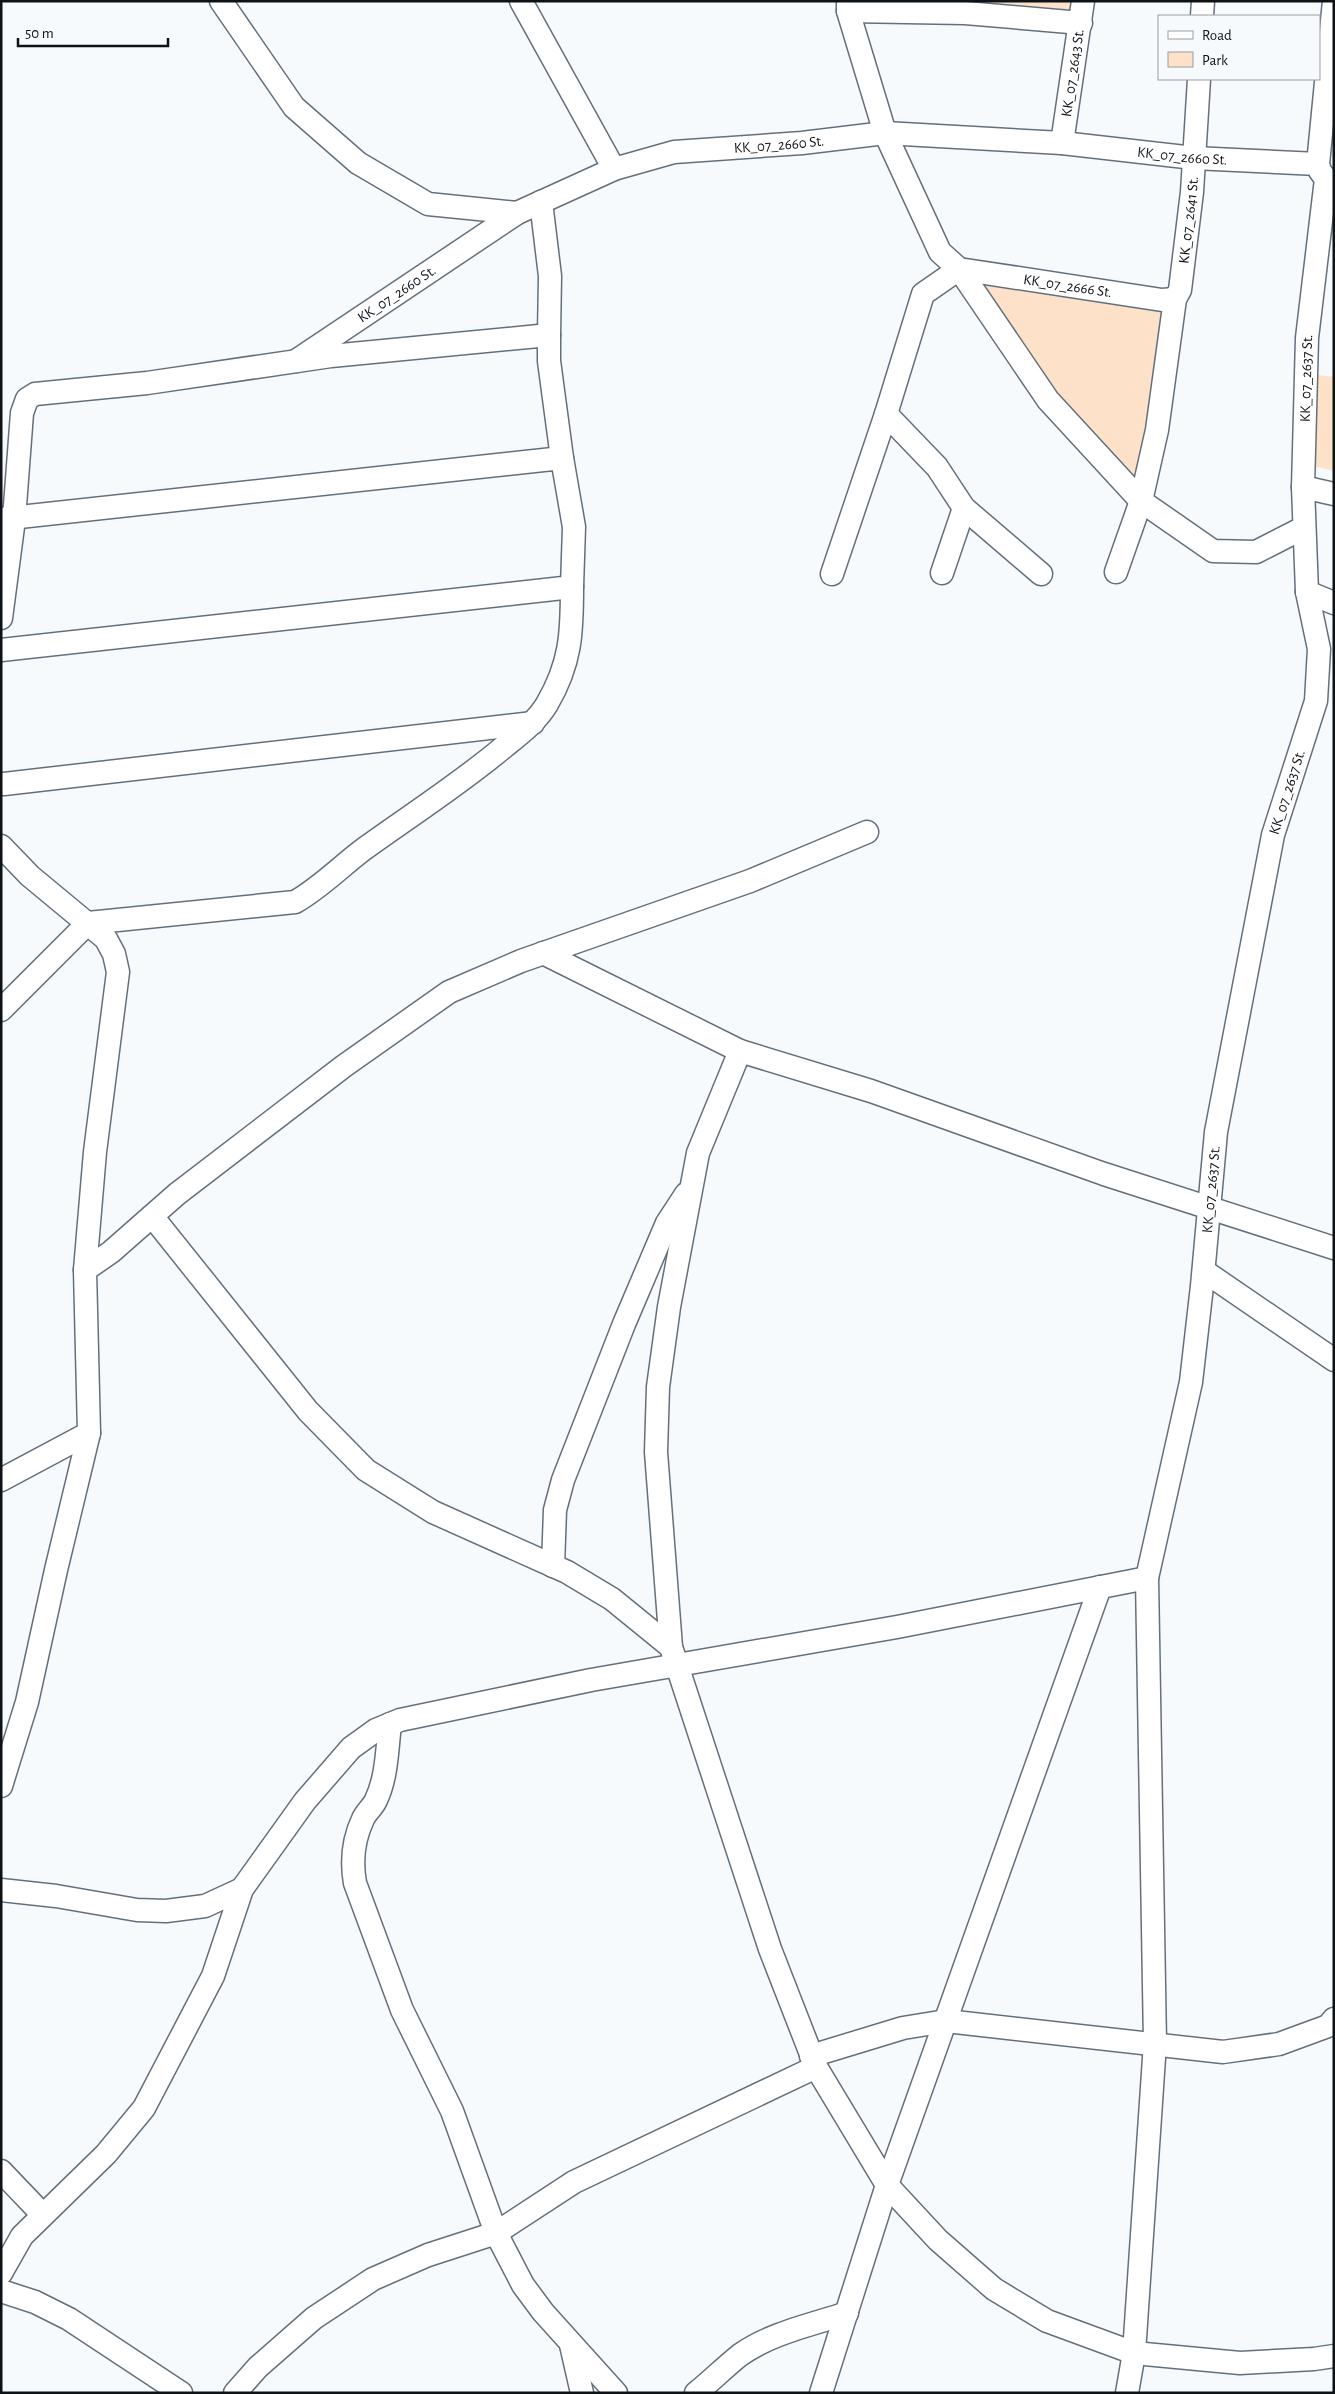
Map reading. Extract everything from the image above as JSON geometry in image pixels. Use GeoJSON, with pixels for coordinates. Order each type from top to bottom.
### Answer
{"type":"FeatureCollection","features":[{"type":"Feature","properties":{"kind":"street"},"geometry":{"type":"LineString","coordinates":[[221,1],[294,107],[358,163],[428,204],[517,213]]}},
{"type":"Feature","properties":{"kind":"street"},"geometry":{"type":"LineString","coordinates":[[520,1],[614,169]]}},
{"type":"Feature","properties":{"kind":"street","name":"KK_07_2643 St."},"geometry":{"type":"LineString","coordinates":[[1062,143],[1082,23],[1083,1]]}},
{"type":"Feature","properties":{"kind":"street"},"geometry":{"type":"LineString","coordinates":[[1202,15],[1203,1]]}},
{"type":"Feature","properties":{"kind":"street","name":"KK_07_2637 St."},"geometry":{"type":"LineString","coordinates":[[1127,2393],[1134,2353],[1155,2043],[1146,1578],[1191,1382],[1204,1271],[1216,1132],[1273,835],[1296,770],[1316,701],[1319,649],[1307,592],[1303,528],[1303,487],[1307,338],[1326,175],[1334,1]]}},
{"type":"Feature","properties":{"kind":"street"},"geometry":{"type":"LineString","coordinates":[[1082,23],[965,7],[848,6],[886,133],[940,252],[959,269],[1048,400],[1141,501],[1213,551],[1256,552],[1303,528]]}},
{"type":"Feature","properties":{"kind":"street","name":"KK_07_2641 St."},"geometry":{"type":"LineString","coordinates":[[1116,572],[1141,501],[1157,430],[1176,299],[1180,290],[1194,158],[1199,80]]}},
{"type":"Feature","properties":{"kind":"street","name":"KK_07_2660 St."},"geometry":{"type":"LineString","coordinates":[[296,360],[517,213],[614,169],[674,152],[802,143],[886,133],[1062,143],[1326,175]]}},
{"type":"Feature","properties":{"kind":"street"},"geometry":{"type":"LineString","coordinates":[[1,1010],[88,923],[294,902],[314,892],[362,851],[470,775],[533,723],[546,705],[564,670],[572,631],[574,527],[562,458],[549,361],[550,276],[541,202]]}},
{"type":"Feature","properties":{"kind":"street"},"geometry":{"type":"LineString","coordinates":[[832,574],[886,414],[923,294],[959,269]]}},
{"type":"Feature","properties":{"kind":"street","name":"KK_07_2666 St."},"geometry":{"type":"LineString","coordinates":[[959,269],[1162,300],[1176,299]]}},
{"type":"Feature","properties":{"kind":"street"},"geometry":{"type":"LineString","coordinates":[[1,618],[8,519],[22,413],[28,399],[36,394],[147,383],[296,360],[549,335]]}},
{"type":"Feature","properties":{"kind":"street"},"geometry":{"type":"LineString","coordinates":[[886,414],[937,466],[964,508],[1041,574]]}},
{"type":"Feature","properties":{"kind":"street"},"geometry":{"type":"LineString","coordinates":[[8,519],[562,458]]}},
{"type":"Feature","properties":{"kind":"street"},"geometry":{"type":"LineString","coordinates":[[1303,487],[1334,494]]}},
{"type":"Feature","properties":{"kind":"street"},"geometry":{"type":"LineString","coordinates":[[942,573],[964,508]]}},
{"type":"Feature","properties":{"kind":"street"},"geometry":{"type":"LineString","coordinates":[[1,650],[572,587]]}},
{"type":"Feature","properties":{"kind":"street"},"geometry":{"type":"LineString","coordinates":[[1307,592],[1334,603]]}},
{"type":"Feature","properties":{"kind":"street"},"geometry":{"type":"LineString","coordinates":[[2,785],[533,723]]}},
{"type":"Feature","properties":{"kind":"street"},"geometry":{"type":"LineString","coordinates":[[85,1270],[111,1252],[177,1194],[344,1066],[449,992],[543,953],[750,881],[866,832]]}},
{"type":"Feature","properties":{"kind":"street"},"geometry":{"type":"LineString","coordinates":[[1,846],[30,876],[106,939],[114,954],[118,972],[95,1152],[85,1270],[89,1433],[56,1570],[28,1702],[1,1786]]}},
{"type":"Feature","properties":{"kind":"street"},"geometry":{"type":"LineString","coordinates":[[543,953],[740,1051],[870,1091],[1104,1174],[1209,1206],[1334,1248]]}},
{"type":"Feature","properties":{"kind":"street"},"geometry":{"type":"LineString","coordinates":[[740,1051],[698,1153],[669,1307],[658,1387],[656,1452],[673,1656],[770,1949],[814,2061],[887,2185],[938,2240],[994,2289],[1047,2321],[1134,2353],[1240,2363],[1314,2359],[1334,2356]]}},
{"type":"Feature","properties":{"kind":"street"},"geometry":{"type":"LineString","coordinates":[[553,1566],[555,1510],[563,1480],[624,1324],[667,1223],[692,1186]]}},
{"type":"Feature","properties":{"kind":"street"},"geometry":{"type":"LineString","coordinates":[[152,1216],[308,1411],[366,1470],[433,1512],[553,1566],[612,1598],[673,1656]]}},
{"type":"Feature","properties":{"kind":"street"},"geometry":{"type":"LineString","coordinates":[[1204,1271],[1334,1360]]}},
{"type":"Feature","properties":{"kind":"street"},"geometry":{"type":"LineString","coordinates":[[1,1480],[89,1433]]}},
{"type":"Feature","properties":{"kind":"street"},"geometry":{"type":"LineString","coordinates":[[1,2273],[22,2236],[106,2154],[144,2108],[213,1976],[242,1889],[305,1801],[351,1748],[376,1730],[400,1720],[591,1680],[673,1656],[897,1627],[1146,1578]]}},
{"type":"Feature","properties":{"kind":"street"},"geometry":{"type":"LineString","coordinates":[[821,2393],[887,2185],[1100,1587]]}},
{"type":"Feature","properties":{"kind":"street"},"geometry":{"type":"LineString","coordinates":[[390,1724],[384,1776],[376,1801],[363,1818],[353,1850],[352,1865],[355,1882],[402,2010],[452,2111],[496,2233],[523,2285],[616,2393]]}},
{"type":"Feature","properties":{"kind":"street"},"geometry":{"type":"LineString","coordinates":[[1,1890],[64,1897],[137,1910],[166,1911],[204,1906],[242,1889]]}},
{"type":"Feature","properties":{"kind":"street"},"geometry":{"type":"LineString","coordinates":[[235,2393],[258,2367],[314,2318],[373,2279],[428,2255],[496,2233],[574,2182],[814,2061],[903,2028],[946,2021],[1223,2052],[1279,2044],[1332,2026]]}},
{"type":"Feature","properties":{"kind":"street"},"geometry":{"type":"LineString","coordinates":[[1,2171],[43,2215]]}},
{"type":"Feature","properties":{"kind":"street"},"geometry":{"type":"LineString","coordinates":[[1,2291],[35,2302],[69,2319],[166,2389]]}},
{"type":"Feature","properties":{"kind":"street"},"geometry":{"type":"LineString","coordinates":[[696,2393],[740,2355],[758,2344],[781,2334],[847,2314]]}},
{"type":"Feature","properties":{"kind":"street"},"geometry":{"type":"LineString","coordinates":[[571,2342],[582,2393]]}},
{"type":"Feature","properties":{"kind":"green space"},"geometry":{"type":"Polygon","coordinates":[[[965,1],[1083,1],[1081,23],[965,13],[965,1]]]}},
{"type":"Feature","properties":{"kind":"green space"},"geometry":{"type":"Polygon","coordinates":[[[959,269],[1175,299],[1141,501],[959,269]]]}},
{"type":"Feature","properties":{"kind":"green space"},"geometry":{"type":"Polygon","coordinates":[[[1310,374],[1334,377],[1334,471],[1301,463],[1310,374]]]}}]}
